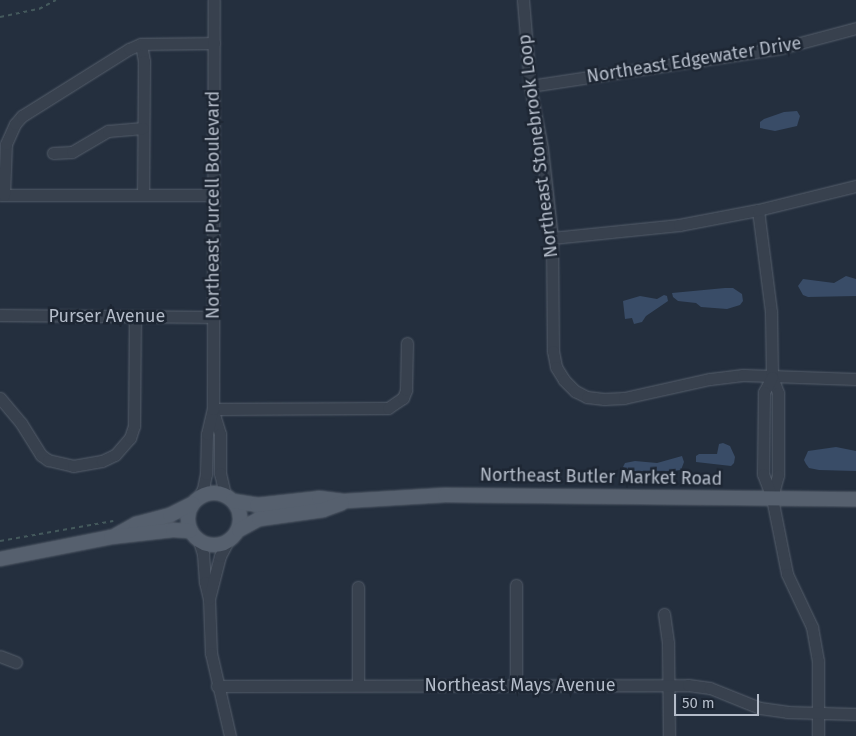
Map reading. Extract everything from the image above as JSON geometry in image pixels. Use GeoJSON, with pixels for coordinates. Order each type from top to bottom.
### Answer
{"type":"FeatureCollection","features":[{"type":"Feature","properties":{"kind":"main road"},"geometry":{"type":"LineString","coordinates":[[0,559],[111,537],[173,530],[195,536],[213,546],[227,542],[238,530],[240,512],[229,498],[214,492],[170,515],[136,524],[111,537]]}},
{"type":"Feature","properties":{"kind":"main road","name":"Northeast Butler Market Road"},"geometry":{"type":"LineString","coordinates":[[229,498],[257,505],[319,498],[345,501],[445,495],[856,498]]}},
{"type":"Feature","properties":{"kind":"main road"},"geometry":{"type":"LineString","coordinates":[[195,501],[187,520],[195,536]]}},
{"type":"Feature","properties":{"kind":"main road","name":"Northeast Butler Market Road"},"geometry":{"type":"LineString","coordinates":[[238,530],[259,519],[323,510],[345,501]]}},
{"type":"Feature","properties":{"kind":"street","name":"Northeast Purcell Boulevard"},"geometry":{"type":"LineString","coordinates":[[195,501],[203,489],[206,474],[207,434],[213,409],[214,0]]}},
{"type":"Feature","properties":{"kind":"street","name":"Northeast Stonebrook Loop"},"geometry":{"type":"LineString","coordinates":[[523,0],[530,86],[542,148],[552,238],[553,351],[556,367],[564,380],[574,391],[604,399],[624,398],[710,379],[743,375],[856,378]]}},
{"type":"Feature","properties":{"kind":"street","name":"Northeast Edgewater Drive"},"geometry":{"type":"LineString","coordinates":[[530,86],[781,48],[856,28]]}},
{"type":"Feature","properties":{"kind":"street"},"geometry":{"type":"LineString","coordinates":[[213,195],[2,195],[4,155],[9,134],[15,124],[32,110],[129,49],[141,44],[214,43]]}},
{"type":"Feature","properties":{"kind":"street"},"geometry":{"type":"LineString","coordinates":[[141,44],[144,61],[143,194]]}},
{"type":"Feature","properties":{"kind":"street"},"geometry":{"type":"LineString","coordinates":[[53,153],[72,152],[108,131],[144,128]]}},
{"type":"Feature","properties":{"kind":"street"},"geometry":{"type":"LineString","coordinates":[[552,238],[659,228],[758,210],[856,186]]}},
{"type":"Feature","properties":{"kind":"street"},"geometry":{"type":"LineString","coordinates":[[758,210],[771,312],[772,377],[778,393],[778,475],[772,498],[788,574],[812,627],[818,661],[818,736]]}},
{"type":"Feature","properties":{"kind":"street","name":"Purser Avenue"},"geometry":{"type":"LineString","coordinates":[[0,316],[213,317]]}},
{"type":"Feature","properties":{"kind":"street"},"geometry":{"type":"LineString","coordinates":[[0,398],[21,422],[35,447],[48,460],[72,466],[102,461],[115,455],[130,438],[134,426],[134,317]]}},
{"type":"Feature","properties":{"kind":"street"},"geometry":{"type":"LineString","coordinates":[[213,409],[388,408],[403,398],[406,390],[407,343]]}},
{"type":"Feature","properties":{"kind":"street","name":"Northeast Purcell Boulevard"},"geometry":{"type":"LineString","coordinates":[[213,409],[220,434],[220,474],[229,498]]}},
{"type":"Feature","properties":{"kind":"street"},"geometry":{"type":"LineString","coordinates":[[195,536],[203,554],[205,582],[209,599],[210,653],[216,686],[230,736]]}},
{"type":"Feature","properties":{"kind":"street"},"geometry":{"type":"LineString","coordinates":[[209,599],[220,556],[227,542]]}},
{"type":"Feature","properties":{"kind":"street"},"geometry":{"type":"LineString","coordinates":[[516,585],[516,685]]}},
{"type":"Feature","properties":{"kind":"street"},"geometry":{"type":"LineString","coordinates":[[358,587],[358,685]]}},
{"type":"Feature","properties":{"kind":"street"},"geometry":{"type":"LineString","coordinates":[[664,614],[668,643],[668,736]]}},
{"type":"Feature","properties":{"kind":"street"},"geometry":{"type":"LineString","coordinates":[[0,656],[16,662]]}},
{"type":"Feature","properties":{"kind":"street","name":"Northeast Mays Avenue"},"geometry":{"type":"LineString","coordinates":[[216,686],[668,685],[710,688],[760,708],[818,714],[856,714]]}},
{"type":"Feature","properties":{"kind":"path"},"geometry":{"type":"LineString","coordinates":[[0,18],[39,9],[56,0]]}},
{"type":"Feature","properties":{"kind":"path"},"geometry":{"type":"LineString","coordinates":[[0,541],[117,521]]}},
{"type":"Feature","properties":{"kind":"water"},"geometry":{"type":"Polygon","coordinates":[[[797,111],[800,116],[797,126],[775,131],[760,128],[760,122],[764,119],[784,112],[797,111]]]}},
{"type":"Feature","properties":{"kind":"water"},"geometry":{"type":"Polygon","coordinates":[[[846,276],[856,279],[856,296],[808,297],[803,295],[798,286],[803,279],[834,283],[846,276]]]}},
{"type":"Feature","properties":{"kind":"water"},"geometry":{"type":"Polygon","coordinates":[[[733,288],[742,294],[743,301],[740,305],[727,309],[701,307],[696,303],[678,301],[673,297],[672,293],[733,288]]]}},
{"type":"Feature","properties":{"kind":"water"},"geometry":{"type":"Polygon","coordinates":[[[664,295],[667,296],[668,301],[646,316],[642,322],[634,324],[632,318],[625,319],[623,301],[640,296],[657,299],[664,295]]]}},
{"type":"Feature","properties":{"kind":"water"},"geometry":{"type":"Polygon","coordinates":[[[723,443],[730,446],[735,457],[734,463],[731,466],[696,462],[696,456],[699,454],[717,454],[719,444],[723,443]]]}},
{"type":"Feature","properties":{"kind":"water"},"geometry":{"type":"Polygon","coordinates":[[[836,447],[856,451],[856,471],[809,468],[804,460],[808,451],[836,447]]]}},
{"type":"Feature","properties":{"kind":"water"},"geometry":{"type":"Polygon","coordinates":[[[682,456],[684,462],[681,470],[632,471],[623,467],[625,463],[635,461],[657,463],[682,456]]]}}]}
